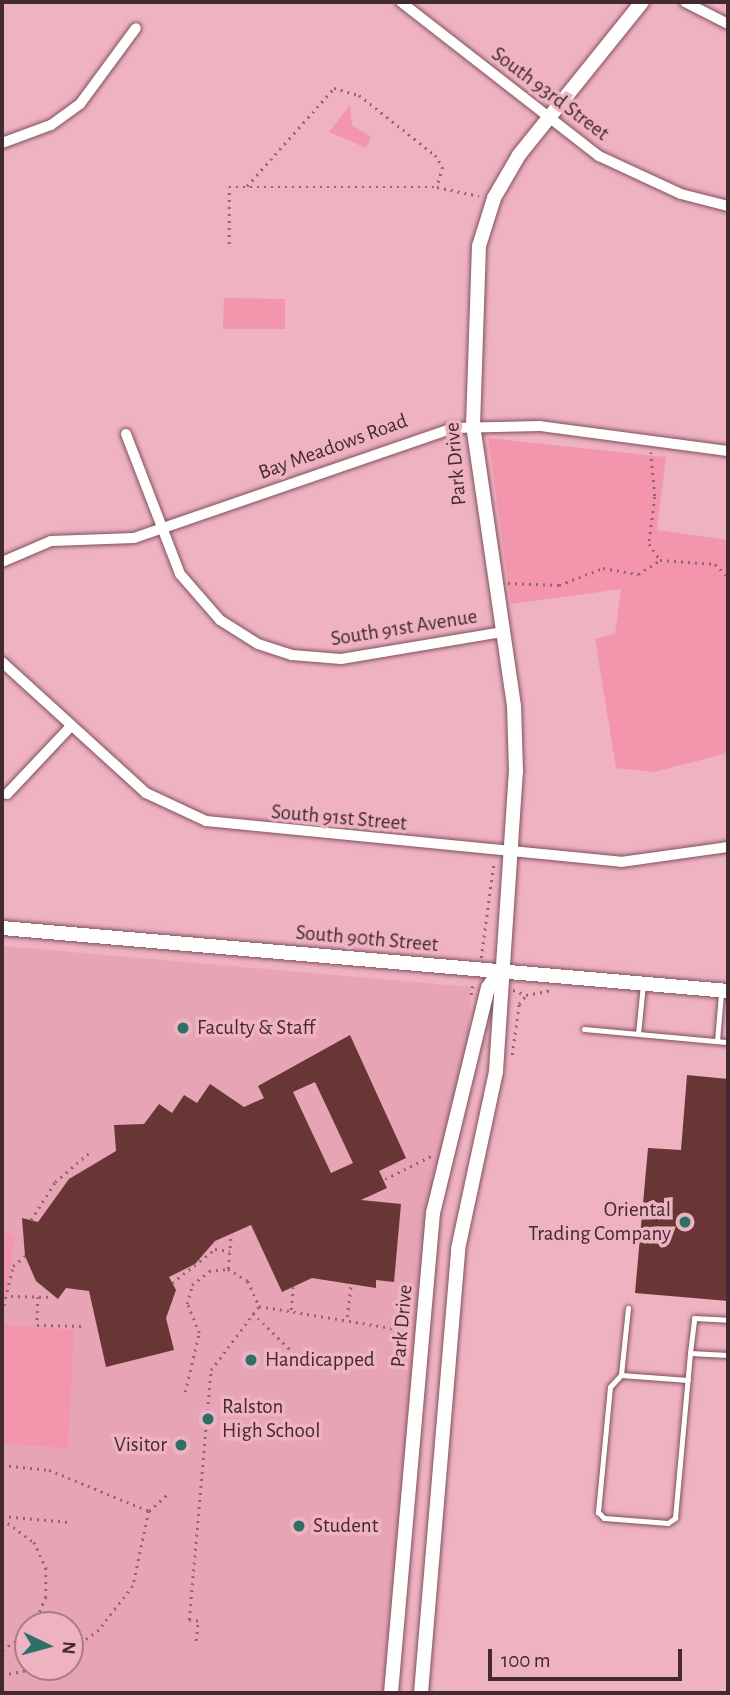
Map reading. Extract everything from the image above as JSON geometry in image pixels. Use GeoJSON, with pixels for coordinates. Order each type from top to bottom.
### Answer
{"type":"FeatureCollection","features":[{"type":"Feature","properties":{"kind":"street","name":"South 93rd Street"},"geometry":{"type":"LineString","coordinates":[[401,2],[548,119],[638,177],[728,206]]}},
{"type":"Feature","properties":{"kind":"street","name":"Park Drive"},"geometry":{"type":"LineString","coordinates":[[421,1693],[458,1248],[496,1071],[498,972],[517,740],[473,426],[481,237],[500,185],[548,119],[642,2]]}},
{"type":"Feature","properties":{"kind":"street"},"geometry":{"type":"LineString","coordinates":[[685,2],[728,24]]}},
{"type":"Feature","properties":{"kind":"street"},"geometry":{"type":"LineString","coordinates":[[2,143],[51,125],[80,104],[136,29]]}},
{"type":"Feature","properties":{"kind":"street","name":"Bay Meadows Road"},"geometry":{"type":"LineString","coordinates":[[2,562],[51,541],[118,540],[161,530],[413,438],[473,426],[540,426],[728,451]]}},
{"type":"Feature","properties":{"kind":"street","name":"South 91st Avenue"},"geometry":{"type":"LineString","coordinates":[[126,434],[180,574],[205,606],[238,634],[279,652],[341,659],[502,632]]}},
{"type":"Feature","properties":{"kind":"street","name":"South 91st Street"},"geometry":{"type":"LineString","coordinates":[[2,662],[146,793],[206,821],[509,853],[660,862],[728,847]]}},
{"type":"Feature","properties":{"kind":"street"},"geometry":{"type":"LineString","coordinates":[[7,794],[71,726]]}},
{"type":"Feature","properties":{"kind":"street","name":"South 90th Street"},"geometry":{"type":"LineString","coordinates":[[2,928],[725,991]]}},
{"type":"Feature","properties":{"kind":"street","name":"Park Drive"},"geometry":{"type":"LineString","coordinates":[[391,1693],[433,1213],[486,992],[498,972]]}},
{"type":"Feature","properties":{"kind":"lane"},"geometry":{"type":"LineString","coordinates":[[638,1034],[643,984]]}},
{"type":"Feature","properties":{"kind":"lane"},"geometry":{"type":"LineString","coordinates":[[717,1041],[725,991]]}},
{"type":"Feature","properties":{"kind":"lane"},"geometry":{"type":"LineString","coordinates":[[584,1029],[728,1042]]}},
{"type":"Feature","properties":{"kind":"lane"},"geometry":{"type":"LineString","coordinates":[[628,1308],[621,1375],[610,1387],[598,1512],[604,1518],[668,1523],[675,1518],[694,1318],[728,1320]]}},
{"type":"Feature","properties":{"kind":"lane"},"geometry":{"type":"LineString","coordinates":[[690,1353],[728,1355]]}},
{"type":"Feature","properties":{"kind":"lane"},"geometry":{"type":"LineString","coordinates":[[621,1375],[688,1380]]}},
{"type":"Feature","properties":{"kind":"path"},"geometry":{"type":"LineString","coordinates":[[247,187],[334,88],[359,95],[435,155],[443,167],[437,187]]}},
{"type":"Feature","properties":{"kind":"path"},"geometry":{"type":"LineString","coordinates":[[229,244],[229,187],[437,187],[479,196]]}},
{"type":"Feature","properties":{"kind":"path"},"geometry":{"type":"LineString","coordinates":[[652,452],[655,496],[646,534],[660,560]]}},
{"type":"Feature","properties":{"kind":"path"},"geometry":{"type":"LineString","coordinates":[[507,583],[559,585],[603,568],[638,573],[660,560],[715,564],[728,577]]}},
{"type":"Feature","properties":{"kind":"path"},"geometry":{"type":"LineString","coordinates":[[482,955],[494,861]]}},
{"type":"Feature","properties":{"kind":"path"},"geometry":{"type":"LineString","coordinates":[[510,1067],[516,1015],[526,995]]}},
{"type":"Feature","properties":{"kind":"path"},"geometry":{"type":"LineString","coordinates":[[31,1220],[55,1182],[89,1153]]}},
{"type":"Feature","properties":{"kind":"path"},"geometry":{"type":"LineString","coordinates":[[385,1180],[436,1153]]}},
{"type":"Feature","properties":{"kind":"path"},"geometry":{"type":"LineString","coordinates":[[228,1269],[231,1234]]}},
{"type":"Feature","properties":{"kind":"path"},"geometry":{"type":"LineString","coordinates":[[172,1283],[215,1249],[230,1251]]}},
{"type":"Feature","properties":{"kind":"path"},"geometry":{"type":"LineString","coordinates":[[2,1312],[9,1296],[13,1266],[24,1256]]}},
{"type":"Feature","properties":{"kind":"path"},"geometry":{"type":"LineString","coordinates":[[185,1392],[199,1334],[188,1295],[200,1277],[228,1269],[248,1281],[259,1306]]}},
{"type":"Feature","properties":{"kind":"path"},"geometry":{"type":"LineString","coordinates":[[347,1317],[351,1286]]}},
{"type":"Feature","properties":{"kind":"path"},"geometry":{"type":"LineString","coordinates":[[291,1310],[293,1287]]}},
{"type":"Feature","properties":{"kind":"path"},"geometry":{"type":"LineString","coordinates":[[9,1296],[53,1297]]}},
{"type":"Feature","properties":{"kind":"path"},"geometry":{"type":"LineString","coordinates":[[38,1297],[37,1325],[83,1326]]}},
{"type":"Feature","properties":{"kind":"path"},"geometry":{"type":"LineString","coordinates":[[259,1306],[347,1317],[413,1332]]}},
{"type":"Feature","properties":{"kind":"path"},"geometry":{"type":"LineString","coordinates":[[196,1640],[198,1620],[189,1620],[211,1370],[259,1306]]}},
{"type":"Feature","properties":{"kind":"path"},"geometry":{"type":"LineString","coordinates":[[253,1313],[312,1371]]}},
{"type":"Feature","properties":{"kind":"path"},"geometry":{"type":"LineString","coordinates":[[2,1465],[49,1470],[149,1511]]}},
{"type":"Feature","properties":{"kind":"path"},"geometry":{"type":"LineString","coordinates":[[84,1641],[99,1630],[133,1586],[149,1511],[168,1494]]}},
{"type":"Feature","properties":{"kind":"path"},"geometry":{"type":"LineString","coordinates":[[2,1517],[69,1522]]}},
{"type":"Feature","properties":{"kind":"path"},"geometry":{"type":"LineString","coordinates":[[2,1517],[34,1542],[46,1568],[46,1597],[40,1611]]}},
{"type":"Feature","properties":{"kind":"shaded area"},"geometry":{"type":"Polygon","coordinates":[[[350,105],[352,125],[371,137],[366,148],[329,132],[350,105]]]}},
{"type":"Feature","properties":{"kind":"shaded area"},"geometry":{"type":"Polygon","coordinates":[[[224,298],[285,299],[285,329],[223,329],[224,298]]]}},
{"type":"Feature","properties":{"kind":"shaded area"},"geometry":{"type":"Polygon","coordinates":[[[488,438],[666,457],[657,530],[728,540],[728,753],[654,772],[616,768],[595,639],[615,634],[621,589],[511,604],[488,438]]]}},
{"type":"Feature","properties":{"kind":"shaded area","name":"Ralston High School"},"geometry":{"type":"Polygon","coordinates":[[[2,946],[471,987],[466,1081],[433,1213],[391,1693],[2,1693],[2,946]]]}},
{"type":"Feature","properties":{"kind":"shaded area"},"geometry":{"type":"Polygon","coordinates":[[[2,1233],[15,1235],[6,1301],[2,1301],[2,1233]]]}},
{"type":"Feature","properties":{"kind":"shaded area"},"geometry":{"type":"Polygon","coordinates":[[[3,1325],[74,1330],[68,1448],[2,1444],[3,1325]]]}},
{"type":"Feature","properties":{"kind":"building"},"geometry":{"type":"Polygon","coordinates":[[[350,1035],[406,1158],[379,1171],[387,1188],[361,1200],[401,1204],[394,1282],[376,1280],[376,1288],[312,1278],[282,1292],[251,1225],[215,1241],[195,1264],[169,1277],[176,1290],[166,1318],[174,1350],[106,1367],[89,1291],[66,1288],[58,1299],[36,1281],[25,1256],[22,1218],[38,1222],[69,1179],[116,1151],[114,1125],[144,1124],[159,1104],[172,1113],[184,1095],[197,1103],[210,1084],[244,1107],[264,1098],[258,1086],[350,1035]],[[315,1082],[293,1092],[331,1173],[353,1163],[315,1082]]]}},
{"type":"Feature","properties":{"kind":"building","name":"Oriental Trading Company"},"geometry":{"type":"Polygon","coordinates":[[[687,1075],[728,1079],[728,1301],[635,1293],[648,1148],[681,1150],[687,1075]]]}},
{"type":"Feature","properties":{"kind":"place","name":"Faculty & Staff"},"geometry":{"type":"Point","coordinates":[183,1028]}},
{"type":"Feature","properties":{"kind":"place","name":"Oriental Trading Company"},"geometry":{"type":"Point","coordinates":[685,1222]}},
{"type":"Feature","properties":{"kind":"place","name":"Handicapped"},"geometry":{"type":"Point","coordinates":[251,1360]}},
{"type":"Feature","properties":{"kind":"place","name":"Ralston High School"},"geometry":{"type":"Point","coordinates":[208,1419]}},
{"type":"Feature","properties":{"kind":"place","name":"Visitor"},"geometry":{"type":"Point","coordinates":[181,1445]}},
{"type":"Feature","properties":{"kind":"place","name":"Student"},"geometry":{"type":"Point","coordinates":[299,1526]}}]}
